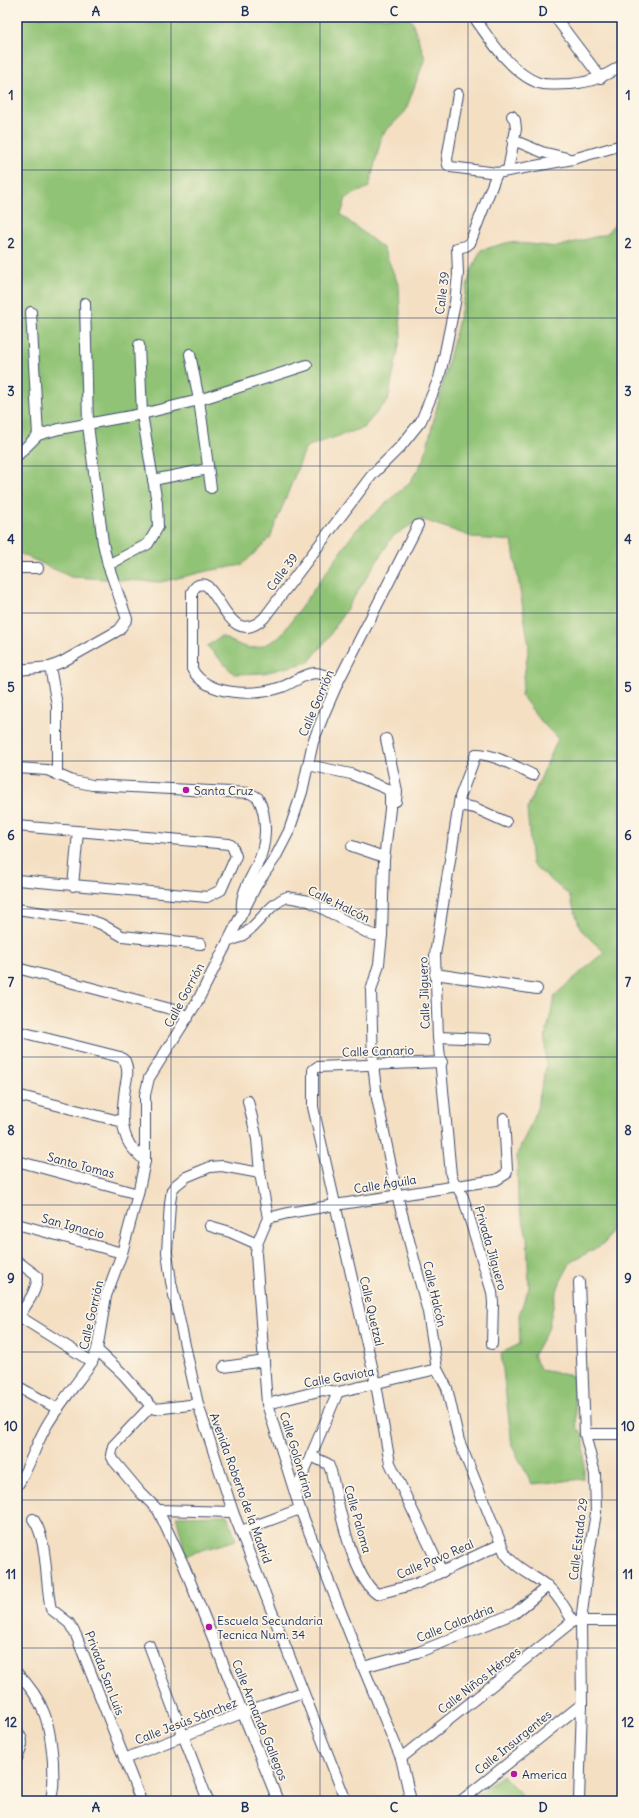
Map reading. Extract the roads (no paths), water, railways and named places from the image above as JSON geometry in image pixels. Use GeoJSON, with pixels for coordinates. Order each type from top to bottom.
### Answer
{"type":"FeatureCollection","features":[{"type":"Feature","properties":{"kind":"street"},"geometry":{"type":"LineString","coordinates":[[474,17],[502,55],[518,71],[543,84],[586,82],[601,78],[622,65]]}},
{"type":"Feature","properties":{"kind":"street"},"geometry":{"type":"LineString","coordinates":[[555,17],[601,78]]}},
{"type":"Feature","properties":{"kind":"street"},"geometry":{"type":"LineString","coordinates":[[458,94],[447,160],[448,165],[451,166],[498,173],[573,159],[622,145]]}},
{"type":"Feature","properties":{"kind":"street"},"geometry":{"type":"LineString","coordinates":[[508,170],[516,124],[512,116]]}},
{"type":"Feature","properties":{"kind":"street"},"geometry":{"type":"LineString","coordinates":[[513,140],[542,152],[573,159]]}},
{"type":"Feature","properties":{"kind":"street","name":"Calle 39"},"geometry":{"type":"LineString","coordinates":[[338,682],[323,674],[316,673],[283,687],[266,692],[247,693],[229,691],[204,683],[196,676],[192,669],[192,592],[195,586],[199,584],[206,586],[228,617],[236,624],[248,627],[255,625],[264,618],[372,475],[400,446],[421,421],[439,378],[444,357],[455,303],[458,274],[457,248],[466,246],[470,243],[498,173]]}},
{"type":"Feature","properties":{"kind":"street"},"geometry":{"type":"LineString","coordinates":[[17,670],[50,667],[62,662],[119,630],[127,619],[108,565],[103,543],[88,425],[85,303]]}},
{"type":"Feature","properties":{"kind":"street"},"geometry":{"type":"LineString","coordinates":[[31,312],[38,435]]}},
{"type":"Feature","properties":{"kind":"street"},"geometry":{"type":"LineString","coordinates":[[108,565],[148,544],[158,527],[157,503],[142,414],[139,345]]}},
{"type":"Feature","properties":{"kind":"street"},"geometry":{"type":"LineString","coordinates":[[190,354],[211,488]]}},
{"type":"Feature","properties":{"kind":"street"},"geometry":{"type":"LineString","coordinates":[[17,456],[38,435],[59,429],[88,425],[142,414],[198,400],[307,366]]}},
{"type":"Feature","properties":{"kind":"street"},"geometry":{"type":"LineString","coordinates":[[153,480],[208,469]]}},
{"type":"Feature","properties":{"kind":"street","name":"Calle Gorrión"},"geometry":{"type":"LineString","coordinates":[[17,1486],[30,1464],[43,1431],[92,1362],[97,1350],[106,1296],[122,1252],[138,1194],[145,1161],[145,1096],[150,1078],[188,1018],[256,886],[276,858],[289,831],[298,807],[313,742],[338,682],[418,525]]}},
{"type":"Feature","properties":{"kind":"street"},"geometry":{"type":"LineString","coordinates":[[17,568],[38,568]]}},
{"type":"Feature","properties":{"kind":"street"},"geometry":{"type":"LineString","coordinates":[[50,667],[57,705],[57,775]]}},
{"type":"Feature","properties":{"kind":"street"},"geometry":{"type":"LineString","coordinates":[[386,739],[396,791],[395,807],[389,816]]}},
{"type":"Feature","properties":{"kind":"street","name":"Calle Jilguero"},"geometry":{"type":"LineString","coordinates":[[456,1186],[452,1175],[442,1062],[438,1036],[435,955],[460,797],[476,754],[483,754],[533,774]]}},
{"type":"Feature","properties":{"kind":"street","name":"Calle Halcón"},"geometry":{"type":"LineString","coordinates":[[308,765],[351,774],[387,789],[390,793],[384,857],[382,935],[379,964],[372,991],[372,1064],[383,1129],[397,1195],[428,1312],[437,1369],[447,1388],[459,1441],[501,1544],[508,1558],[548,1586],[577,1622]]}},
{"type":"Feature","properties":{"kind":"street"},"geometry":{"type":"LineString","coordinates":[[17,768],[47,770],[72,781],[92,785],[250,793],[258,798],[265,815],[263,848],[244,894],[242,903],[243,912]]}},
{"type":"Feature","properties":{"kind":"street"},"geometry":{"type":"LineString","coordinates":[[459,804],[475,808],[506,822]]}},
{"type":"Feature","properties":{"kind":"street"},"geometry":{"type":"LineString","coordinates":[[17,826],[229,844],[232,846],[236,856],[221,890],[207,896],[73,886],[17,880]]}},
{"type":"Feature","properties":{"kind":"street"},"geometry":{"type":"LineString","coordinates":[[73,886],[78,832]]}},
{"type":"Feature","properties":{"kind":"street"},"geometry":{"type":"LineString","coordinates":[[352,846],[384,857]]}},
{"type":"Feature","properties":{"kind":"street","name":"Calle Halcón"},"geometry":{"type":"LineString","coordinates":[[229,941],[239,937],[250,929],[271,906],[287,897],[310,901],[366,932],[382,935]]}},
{"type":"Feature","properties":{"kind":"street"},"geometry":{"type":"LineString","coordinates":[[17,909],[89,920],[101,924],[122,936],[201,944]]}},
{"type":"Feature","properties":{"kind":"street"},"geometry":{"type":"LineString","coordinates":[[17,968],[178,1011],[188,1018]]}},
{"type":"Feature","properties":{"kind":"street"},"geometry":{"type":"LineString","coordinates":[[435,974],[536,989]]}},
{"type":"Feature","properties":{"kind":"street"},"geometry":{"type":"LineString","coordinates":[[17,1031],[120,1057],[125,1060],[128,1071],[123,1104],[125,1134],[130,1145],[145,1161]]}},
{"type":"Feature","properties":{"kind":"street"},"geometry":{"type":"LineString","coordinates":[[438,1036],[487,1039]]}},
{"type":"Feature","properties":{"kind":"street","name":"Calle Canario"},"geometry":{"type":"LineString","coordinates":[[315,1067],[442,1062]]}},
{"type":"Feature","properties":{"kind":"street","name":"Calle Quetzal"},"geometry":{"type":"LineString","coordinates":[[315,1067],[312,1070],[313,1107],[334,1205],[376,1384],[390,1463],[442,1572]]}},
{"type":"Feature","properties":{"kind":"street"},"geometry":{"type":"LineString","coordinates":[[17,1095],[123,1122]]}},
{"type":"Feature","properties":{"kind":"street"},"geometry":{"type":"LineString","coordinates":[[248,1101],[257,1139],[260,1173],[268,1218]]}},
{"type":"Feature","properties":{"kind":"street","name":"Calle Águila"},"geometry":{"type":"LineString","coordinates":[[268,1218],[334,1205],[496,1180],[506,1174],[504,1118]]}},
{"type":"Feature","properties":{"kind":"street","name":"Santo Tomas"},"geometry":{"type":"LineString","coordinates":[[17,1162],[138,1194]]}},
{"type":"Feature","properties":{"kind":"street","name":"Avenida Roberto de la Madrid"},"geometry":{"type":"LineString","coordinates":[[260,1173],[222,1166],[210,1167],[186,1177],[172,1190],[167,1252],[171,1282],[198,1404],[233,1512],[346,1801]]}},
{"type":"Feature","properties":{"kind":"street","name":"Privada Jilguero"},"geometry":{"type":"LineString","coordinates":[[456,1186],[463,1197],[492,1292],[492,1344]]}},
{"type":"Feature","properties":{"kind":"street","name":"Calle Golondrina"},"geometry":{"type":"LineString","coordinates":[[268,1218],[258,1244],[256,1254],[268,1404],[300,1509],[401,1758],[410,1801]]}},
{"type":"Feature","properties":{"kind":"street","name":"San Ignacio"},"geometry":{"type":"LineString","coordinates":[[17,1224],[122,1252]]}},
{"type":"Feature","properties":{"kind":"street"},"geometry":{"type":"LineString","coordinates":[[210,1226],[230,1232],[258,1244]]}},
{"type":"Feature","properties":{"kind":"street"},"geometry":{"type":"LineString","coordinates":[[17,1261],[37,1276],[37,1281],[32,1294],[18,1316],[92,1362]]}},
{"type":"Feature","properties":{"kind":"street","name":"Calle Estado 29"},"geometry":{"type":"LineString","coordinates":[[579,1801],[582,1704],[577,1622],[596,1512],[595,1474],[585,1434],[580,1282]]}},
{"type":"Feature","properties":{"kind":"street"},"geometry":{"type":"LineString","coordinates":[[97,1350],[123,1374],[151,1406],[160,1409],[198,1404]]}},
{"type":"Feature","properties":{"kind":"street"},"geometry":{"type":"LineString","coordinates":[[224,1367],[264,1361]]}},
{"type":"Feature","properties":{"kind":"street","name":"Calle Gaviota"},"geometry":{"type":"LineString","coordinates":[[268,1404],[324,1390],[338,1392],[437,1369]]}},
{"type":"Feature","properties":{"kind":"street"},"geometry":{"type":"LineString","coordinates":[[17,1386],[58,1409]]}},
{"type":"Feature","properties":{"kind":"street"},"geometry":{"type":"LineString","coordinates":[[295,1493],[338,1392]]}},
{"type":"Feature","properties":{"kind":"street","name":"Calle Armando Gallegos"},"geometry":{"type":"LineString","coordinates":[[151,1406],[113,1446],[111,1455],[114,1461],[140,1492],[158,1510],[184,1566],[278,1801]]}},
{"type":"Feature","properties":{"kind":"street"},"geometry":{"type":"LineString","coordinates":[[585,1434],[622,1434]]}},
{"type":"Feature","properties":{"kind":"street","name":"Calle Paloma"},"geometry":{"type":"LineString","coordinates":[[311,1456],[328,1464],[346,1534],[359,1569],[368,1586],[377,1594]]}},
{"type":"Feature","properties":{"kind":"street"},"geometry":{"type":"LineString","coordinates":[[241,1531],[300,1509]]}},
{"type":"Feature","properties":{"kind":"street"},"geometry":{"type":"LineString","coordinates":[[158,1510],[233,1512]]}},
{"type":"Feature","properties":{"kind":"street","name":"Privada San Luis"},"geometry":{"type":"LineString","coordinates":[[33,1519],[38,1526],[40,1534],[51,1609],[73,1628],[141,1801]]}},
{"type":"Feature","properties":{"kind":"street","name":"Calle Pavo Real"},"geometry":{"type":"LineString","coordinates":[[377,1594],[384,1594],[416,1584],[501,1544]]}},
{"type":"Feature","properties":{"kind":"street","name":"Calle Calandria"},"geometry":{"type":"LineString","coordinates":[[363,1667],[419,1652],[515,1612],[548,1586]]}},
{"type":"Feature","properties":{"kind":"street"},"geometry":{"type":"LineString","coordinates":[[577,1622],[622,1621]]}},
{"type":"Feature","properties":{"kind":"street","name":"Calle Niños Héroes"},"geometry":{"type":"LineString","coordinates":[[401,1758],[577,1622]]}},
{"type":"Feature","properties":{"kind":"street"},"geometry":{"type":"LineString","coordinates":[[149,1646],[208,1801]]}},
{"type":"Feature","properties":{"kind":"street"},"geometry":{"type":"LineString","coordinates":[[17,1673],[36,1695],[48,1721],[51,1738],[54,1781],[53,1793],[50,1801]]}},
{"type":"Feature","properties":{"kind":"street","name":"Calle Jesús Sánchez"},"geometry":{"type":"LineString","coordinates":[[124,1759],[183,1735],[303,1692]]}},
{"type":"Feature","properties":{"kind":"street","name":"Calle Insurgentes"},"geometry":{"type":"LineString","coordinates":[[461,1801],[582,1704]]}},
{"type":"Feature","properties":{"kind":"street"},"geometry":{"type":"LineString","coordinates":[[17,1731],[23,1741],[23,1747],[17,1758]]}},
{"type":"Feature","properties":{"kind":"place","name":"Santa Cruz"},"geometry":{"type":"Point","coordinates":[186,790]}},
{"type":"Feature","properties":{"kind":"place","name":"Escuela Secundaria Tecnica Num. 34"},"geometry":{"type":"Point","coordinates":[209,1627]}},
{"type":"Feature","properties":{"kind":"place","name":"America"},"geometry":{"type":"Point","coordinates":[514,1774]}}]}
